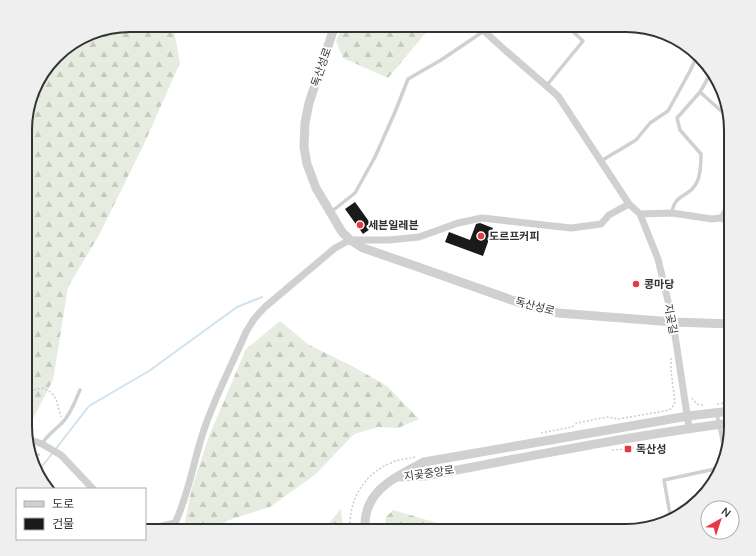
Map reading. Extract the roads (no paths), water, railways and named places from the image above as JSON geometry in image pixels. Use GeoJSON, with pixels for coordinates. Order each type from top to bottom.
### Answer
{"type":"FeatureCollection","features":[{"type":"Feature","properties":{"kind":"street","name":"독산성로"},"geometry":{"type":"LineString","coordinates":[[333,32],[309,103],[305,123],[304,147],[307,164],[316,188],[342,232],[350,240],[363,248],[526,305],[558,313],[673,322],[724,324]]}},
{"type":"Feature","properties":{"kind":"street","name":"지곶길"},"geometry":{"type":"LineString","coordinates":[[487,32],[506,52],[547,85],[558,96],[629,204],[640,214],[658,259],[673,322],[689,428]]}},
{"type":"Feature","properties":{"kind":"street"},"geometry":{"type":"LineString","coordinates":[[170,524],[174,523],[178,515],[188,487],[206,424],[246,332],[254,319],[265,307],[335,248],[350,240],[389,240],[418,237],[458,223],[482,218],[571,228],[601,224],[609,215],[629,204]]}},
{"type":"Feature","properties":{"kind":"street"},"geometry":{"type":"LineString","coordinates":[[640,214],[672,213],[712,219],[724,219]]}},
{"type":"Feature","properties":{"kind":"street","name":"지곶중앙로"},"geometry":{"type":"LineString","coordinates":[[396,477],[424,462],[688,416],[717,408],[724,409]]}},
{"type":"Feature","properties":{"kind":"street","name":"지곶중앙로"},"geometry":{"type":"LineString","coordinates":[[396,477],[425,476],[689,428],[724,424]]}},
{"type":"Feature","properties":{"kind":"street"},"geometry":{"type":"LineString","coordinates":[[33,441],[61,455],[92,488]]}},
{"type":"Feature","properties":{"kind":"street"},"geometry":{"type":"LineString","coordinates":[[365,524],[366,514],[371,500],[380,488],[396,477]]}},
{"type":"Feature","properties":{"kind":"lane"},"geometry":{"type":"LineString","coordinates":[[330,212],[355,193],[375,157],[408,79],[441,60],[478,32]]}},
{"type":"Feature","properties":{"kind":"lane"},"geometry":{"type":"LineString","coordinates":[[547,85],[583,41],[573,32]]}},
{"type":"Feature","properties":{"kind":"lane"},"geometry":{"type":"LineString","coordinates":[[601,161],[636,140],[650,123],[668,111],[694,60]]}},
{"type":"Feature","properties":{"kind":"lane"},"geometry":{"type":"LineString","coordinates":[[672,213],[673,205],[680,197],[689,192],[697,183],[701,154],[680,130],[677,118],[700,92],[709,77]]}},
{"type":"Feature","properties":{"kind":"lane"},"geometry":{"type":"LineString","coordinates":[[700,92],[722,112]]}},
{"type":"Feature","properties":{"kind":"lane"},"geometry":{"type":"LineString","coordinates":[[720,218],[724,211]]}},
{"type":"Feature","properties":{"kind":"lane"},"geometry":{"type":"LineString","coordinates":[[42,444],[45,438],[63,423],[80,390]]}},
{"type":"Feature","properties":{"kind":"lane"},"geometry":{"type":"LineString","coordinates":[[717,408],[722,442]]}},
{"type":"Feature","properties":{"kind":"lane"},"geometry":{"type":"LineString","coordinates":[[670,513],[664,480],[714,469]]}},
{"type":"Feature","properties":{"kind":"waterway"},"geometry":{"type":"LineString","coordinates":[[41,468],[89,406],[149,371],[237,307],[262,297]]}},
{"type":"Feature","properties":{"kind":"place","name":"세븐일레븐"},"geometry":{"type":"Point","coordinates":[360,225]}},
{"type":"Feature","properties":{"kind":"place","name":"도르프커피"},"geometry":{"type":"Point","coordinates":[481,236]}},
{"type":"Feature","properties":{"kind":"place","name":"콩마당"},"geometry":{"type":"Point","coordinates":[636,284]}},
{"type":"Feature","properties":{"kind":"place","name":"독산성"},"geometry":{"type":"Point","coordinates":[628,449]}}]}
